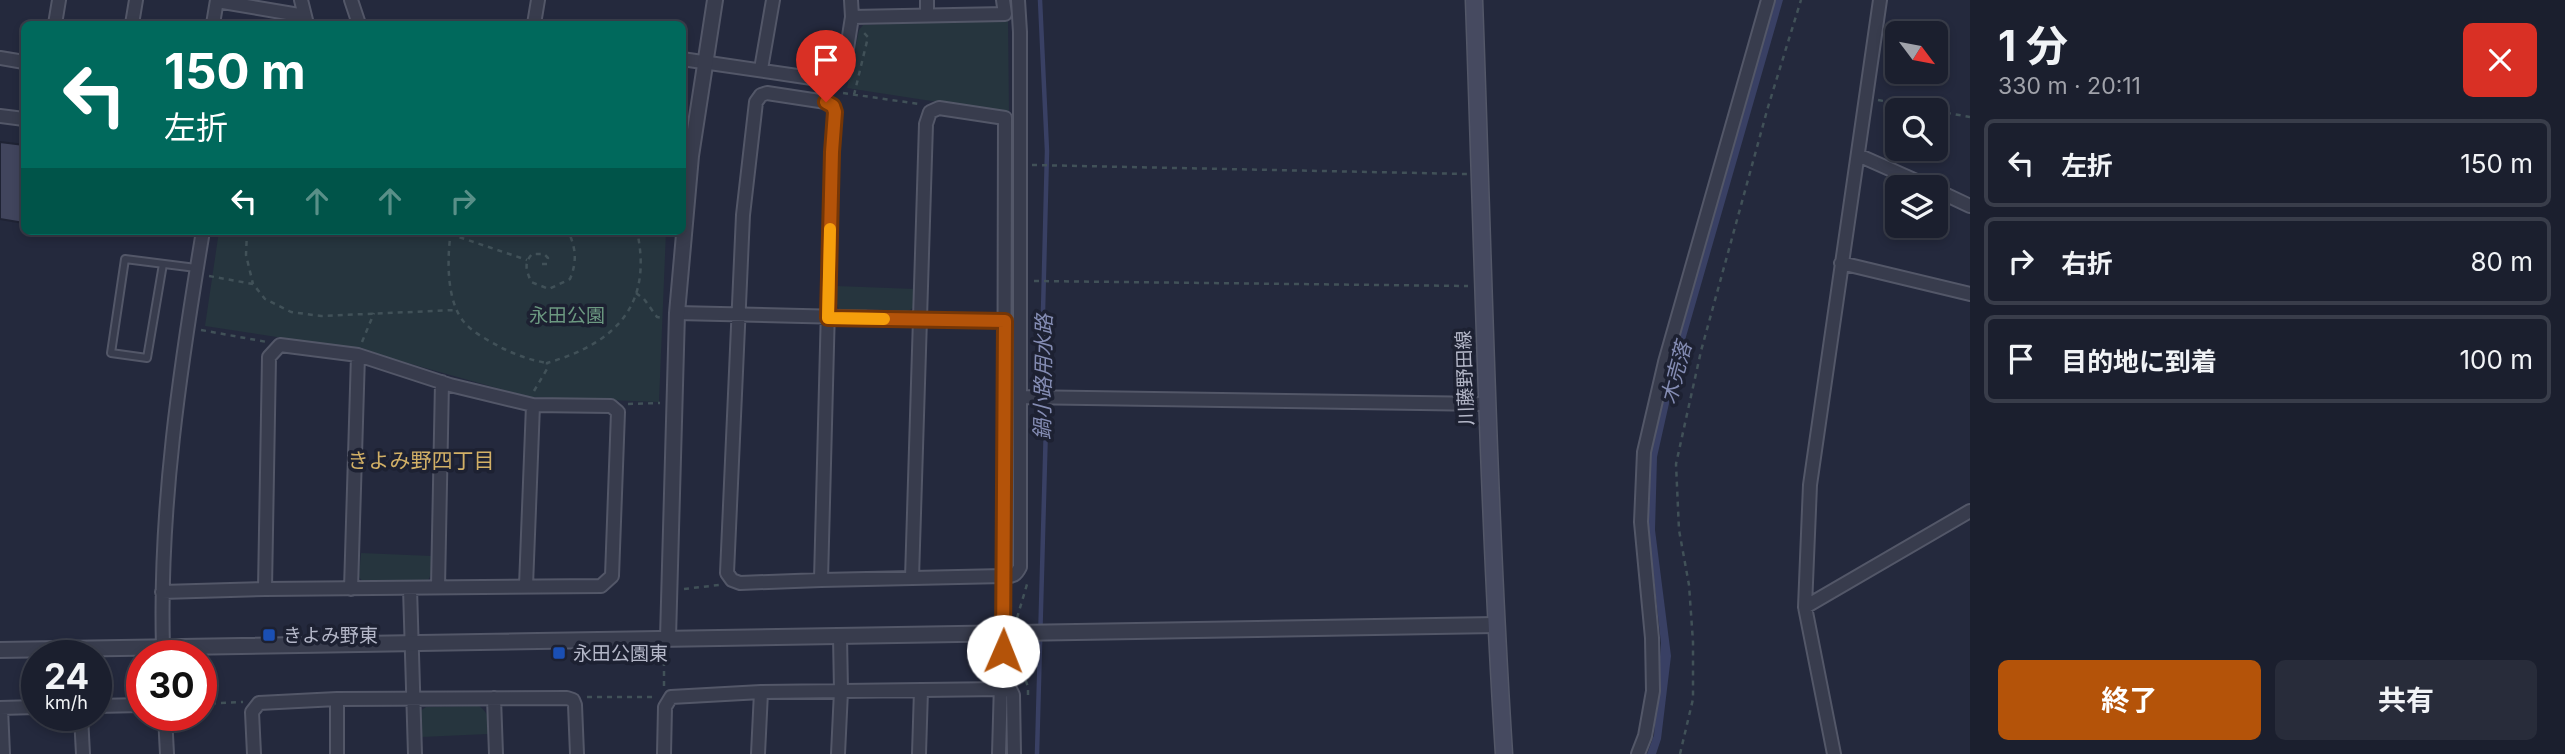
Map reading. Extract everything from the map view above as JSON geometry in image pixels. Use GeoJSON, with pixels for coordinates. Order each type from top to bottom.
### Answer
{"type":"FeatureCollection","features":[{"type":"Feature","properties":{"kind":"main road","name":"川藤野田線"},"geometry":{"type":"LineString","coordinates":[[1474,0],[1482,287],[1504,754]]}},
{"type":"Feature","properties":{"kind":"street"},"geometry":{"type":"LineString","coordinates":[[56,21],[59,0]]}},
{"type":"Feature","properties":{"kind":"street"},"geometry":{"type":"LineString","coordinates":[[132,21],[136,0]]}},
{"type":"Feature","properties":{"kind":"street"},"geometry":{"type":"LineString","coordinates":[[214,21],[217,0],[306,20],[301,0]]}},
{"type":"Feature","properties":{"kind":"street"},"geometry":{"type":"LineString","coordinates":[[351,0],[358,21]]}},
{"type":"Feature","properties":{"kind":"street"},"geometry":{"type":"LineString","coordinates":[[534,21],[538,0]]}},
{"type":"Feature","properties":{"kind":"street"},"geometry":{"type":"LineString","coordinates":[[686,179],[715,0]]}},
{"type":"Feature","properties":{"kind":"street"},"geometry":{"type":"LineString","coordinates":[[761,69],[773,0]]}},
{"type":"Feature","properties":{"kind":"street"},"geometry":{"type":"LineString","coordinates":[[686,60],[832,81],[838,79],[843,74],[852,17],[851,0]]}},
{"type":"Feature","properties":{"kind":"street"},"geometry":{"type":"LineString","coordinates":[[927,0],[927,15]]}},
{"type":"Feature","properties":{"kind":"street"},"geometry":{"type":"LineString","coordinates":[[852,17],[1004,14],[1003,0]]}},
{"type":"Feature","properties":{"kind":"street"},"geometry":{"type":"LineString","coordinates":[[821,580],[835,112],[833,106],[826,102],[767,93],[761,95],[756,102],[743,215],[727,573],[732,580],[740,583],[1017,574],[1020,567],[1018,0]]}},
{"type":"Feature","properties":{"kind":"street"},"geometry":{"type":"LineString","coordinates":[[1638,754],[1645,736],[1653,691],[1652,638],[1641,522],[1644,452],[1665,362],[1768,0]]}},
{"type":"Feature","properties":{"kind":"street"},"geometry":{"type":"LineString","coordinates":[[1834,754],[1805,607],[1810,485],[1880,0]]}},
{"type":"Feature","properties":{"kind":"street"},"geometry":{"type":"LineString","coordinates":[[0,58],[21,62]]}},
{"type":"Feature","properties":{"kind":"street"},"geometry":{"type":"LineString","coordinates":[[912,578],[926,124],[930,112],[939,108],[1005,118],[1004,576],[999,754]]}},
{"type":"Feature","properties":{"kind":"street"},"geometry":{"type":"LineString","coordinates":[[0,116],[21,120]]}},
{"type":"Feature","properties":{"kind":"street"},"geometry":{"type":"LineString","coordinates":[[1858,155],[1903,175]]}},
{"type":"Feature","properties":{"kind":"street"},"geometry":{"type":"LineString","coordinates":[[1948,196],[1970,206]]}},
{"type":"Feature","properties":{"kind":"street"},"geometry":{"type":"LineString","coordinates":[[163,640],[162,592],[172,452],[201,235]]}},
{"type":"Feature","properties":{"kind":"street"},"geometry":{"type":"LineString","coordinates":[[668,638],[671,316],[680,235]]}},
{"type":"Feature","properties":{"kind":"street"},"geometry":{"type":"LineString","coordinates":[[1841,263],[1970,294]]}},
{"type":"Feature","properties":{"kind":"street"},"geometry":{"type":"LineString","coordinates":[[671,316],[1005,321]]}},
{"type":"Feature","properties":{"kind":"street"},"geometry":{"type":"LineString","coordinates":[[162,592],[601,586],[612,576],[618,412],[611,407],[533,405],[442,382],[358,355],[280,345],[269,356],[265,589]]}},
{"type":"Feature","properties":{"kind":"street"},"geometry":{"type":"LineString","coordinates":[[351,589],[358,355]]}},
{"type":"Feature","properties":{"kind":"street"},"geometry":{"type":"LineString","coordinates":[[438,587],[442,382]]}},
{"type":"Feature","properties":{"kind":"street"},"geometry":{"type":"LineString","coordinates":[[1020,397],[1487,404]]}},
{"type":"Feature","properties":{"kind":"street"},"geometry":{"type":"LineString","coordinates":[[526,586],[533,405]]}},
{"type":"Feature","properties":{"kind":"street"},"geometry":{"type":"LineString","coordinates":[[1805,607],[1970,511]]}},
{"type":"Feature","properties":{"kind":"street"},"geometry":{"type":"LineString","coordinates":[[410,588],[415,754]]}},
{"type":"Feature","properties":{"kind":"street"},"geometry":{"type":"LineString","coordinates":[[217,647],[1496,625]]}},
{"type":"Feature","properties":{"kind":"street"},"geometry":{"type":"LineString","coordinates":[[838,754],[840,636]]}},
{"type":"Feature","properties":{"kind":"street"},"geometry":{"type":"LineString","coordinates":[[0,650],[126,648]]}},
{"type":"Feature","properties":{"kind":"street"},"geometry":{"type":"LineString","coordinates":[[664,754],[665,707],[671,697],[761,692],[1010,689],[1013,695],[1014,754]]}},
{"type":"Feature","properties":{"kind":"street"},"geometry":{"type":"LineString","coordinates":[[919,754],[920,690]]}},
{"type":"Feature","properties":{"kind":"street"},"geometry":{"type":"LineString","coordinates":[[758,754],[761,692]]}},
{"type":"Feature","properties":{"kind":"street"},"geometry":{"type":"LineString","coordinates":[[494,698],[496,754]]}},
{"type":"Feature","properties":{"kind":"street"},"geometry":{"type":"LineString","coordinates":[[254,754],[252,712],[254,706],[259,703],[337,699],[568,698],[573,700],[577,754]]}},
{"type":"Feature","properties":{"kind":"street"},"geometry":{"type":"LineString","coordinates":[[337,699],[337,754]]}},
{"type":"Feature","properties":{"kind":"street"},"geometry":{"type":"LineString","coordinates":[[3,754],[0,708],[21,707]]}},
{"type":"Feature","properties":{"kind":"street"},"geometry":{"type":"LineString","coordinates":[[82,731],[83,754]]}},
{"type":"Feature","properties":{"kind":"street"},"geometry":{"type":"LineString","coordinates":[[166,731],[167,754]]}},
{"type":"Feature","properties":{"kind":"lane"},"geometry":{"type":"LineString","coordinates":[[163,264],[147,358],[111,353],[125,259],[163,264],[196,271]]}},
{"type":"Feature","properties":{"kind":"path"},"geometry":{"type":"LineString","coordinates":[[1680,754],[1693,699],[1693,642],[1689,585],[1679,530],[1676,464],[1701,352],[1801,0]]}},
{"type":"Feature","properties":{"kind":"path"},"geometry":{"type":"LineString","coordinates":[[1867,98],[1885,101]]}},
{"type":"Feature","properties":{"kind":"path"},"geometry":{"type":"LineString","coordinates":[[1948,113],[1970,117]]}},
{"type":"Feature","properties":{"kind":"path"},"geometry":{"type":"LineString","coordinates":[[1020,164],[1480,175]]}},
{"type":"Feature","properties":{"kind":"path"},"geometry":{"type":"LineString","coordinates":[[247,235],[246,256],[253,284],[264,299],[291,312],[321,316],[456,310]]}},
{"type":"Feature","properties":{"kind":"path"},"geometry":{"type":"LineString","coordinates":[[451,235],[448,275],[456,310],[464,322],[483,338],[513,354],[547,363],[565,358],[616,329],[636,293],[642,263],[638,235]]}},
{"type":"Feature","properties":{"kind":"path"},"geometry":{"type":"LineString","coordinates":[[459,235],[527,260]]}},
{"type":"Feature","properties":{"kind":"path"},"geometry":{"type":"LineString","coordinates":[[542,264],[547,264],[548,258],[544,254],[533,254],[527,260],[525,268],[531,282],[549,289],[570,279],[576,256],[570,235]]}},
{"type":"Feature","properties":{"kind":"path"},"geometry":{"type":"LineString","coordinates":[[196,271],[253,284]]}},
{"type":"Feature","properties":{"kind":"path"},"geometry":{"type":"LineString","coordinates":[[1020,281],[1482,287]]}},
{"type":"Feature","properties":{"kind":"path"},"geometry":{"type":"LineString","coordinates":[[636,293],[645,299],[657,317],[671,316]]}},
{"type":"Feature","properties":{"kind":"path"},"geometry":{"type":"LineString","coordinates":[[358,355],[374,313]]}},
{"type":"Feature","properties":{"kind":"path"},"geometry":{"type":"LineString","coordinates":[[200,330],[265,340],[274,349]]}},
{"type":"Feature","properties":{"kind":"path"},"geometry":{"type":"LineString","coordinates":[[533,405],[534,391],[547,369],[547,363]]}},
{"type":"Feature","properties":{"kind":"path"},"geometry":{"type":"LineString","coordinates":[[616,409],[622,404],[661,403]]}},
{"type":"Feature","properties":{"kind":"path"},"geometry":{"type":"LineString","coordinates":[[682,589],[722,584],[732,580]]}},
{"type":"Feature","properties":{"kind":"path"},"geometry":{"type":"LineString","coordinates":[[573,700],[581,697],[663,697],[664,654]]}},
{"type":"Feature","properties":{"kind":"path"},"geometry":{"type":"LineString","coordinates":[[217,703],[245,702],[254,706]]}},
{"type":"Feature","properties":{"kind":"green space"},"geometry":{"type":"Polygon","coordinates":[[[1008,19],[1009,113],[847,88],[859,30],[863,25],[1008,19]]]}},
{"type":"Feature","properties":{"kind":"green space","name":"永田公園"},"geometry":{"type":"Polygon","coordinates":[[[218,235],[666,235],[659,402],[529,397],[361,350],[205,326],[218,235]]]}},
{"type":"Feature","properties":{"kind":"green space"},"geometry":{"type":"Polygon","coordinates":[[[837,286],[915,289],[914,307],[906,313],[883,313],[882,310],[867,309],[866,312],[844,312],[838,307],[837,286]]]}},
{"type":"Feature","properties":{"kind":"green space"},"geometry":{"type":"Polygon","coordinates":[[[361,553],[432,556],[431,574],[428,581],[363,582],[359,577],[361,553]]]}},
{"type":"Feature","properties":{"kind":"green space"},"geometry":{"type":"Polygon","coordinates":[[[479,706],[488,718],[488,734],[422,737],[420,711],[426,707],[479,706]]]}},
{"type":"Feature","properties":{"kind":"water"},"geometry":{"type":"Polygon","coordinates":[[[1774,0],[1783,0],[1677,368],[1657,457],[1655,530],[1671,656],[1661,739],[1656,754],[1647,754],[1654,735],[1661,643],[1648,526],[1650,454],[1671,366],[1774,0]]]}},
{"type":"Feature","properties":{"kind":"building"},"geometry":{"type":"Polygon","coordinates":[[[0,142],[21,145],[21,222],[0,219],[0,142]]]}},
{"type":"Feature","properties":{"kind":"waterway","name":"鍋小路用水路"},"geometry":{"type":"LineString","coordinates":[[1037,754],[1046,424],[1046,344],[1043,312],[1047,151],[1040,0]]}},
{"type":"Feature","properties":{"kind":"slow traffic"},"geometry":{"type":"LineString","coordinates":[[830,229],[828,318],[884,319]]}},
{"type":"Feature","properties":{"kind":"place","name":"きよみ野東"},"geometry":{"type":"Point","coordinates":[269,635]}},
{"type":"Feature","properties":{"kind":"place","name":"永田公園東"},"geometry":{"type":"Point","coordinates":[559,653]}},
{"type":"Feature","properties":{"kind":"district","name":"きよみ野四丁目"},"geometry":{"type":"Point","coordinates":[421,460]}},
{"type":"Feature","properties":{"kind":"route"},"geometry":{"type":"LineString","coordinates":[[826,102],[833,106],[835,112],[828,318],[1005,321],[1003,651]]}},
{"type":"Feature","properties":{"kind":"water label","name":"木売落"},"geometry":{"type":"Point","coordinates":[1676,373]}}]}
